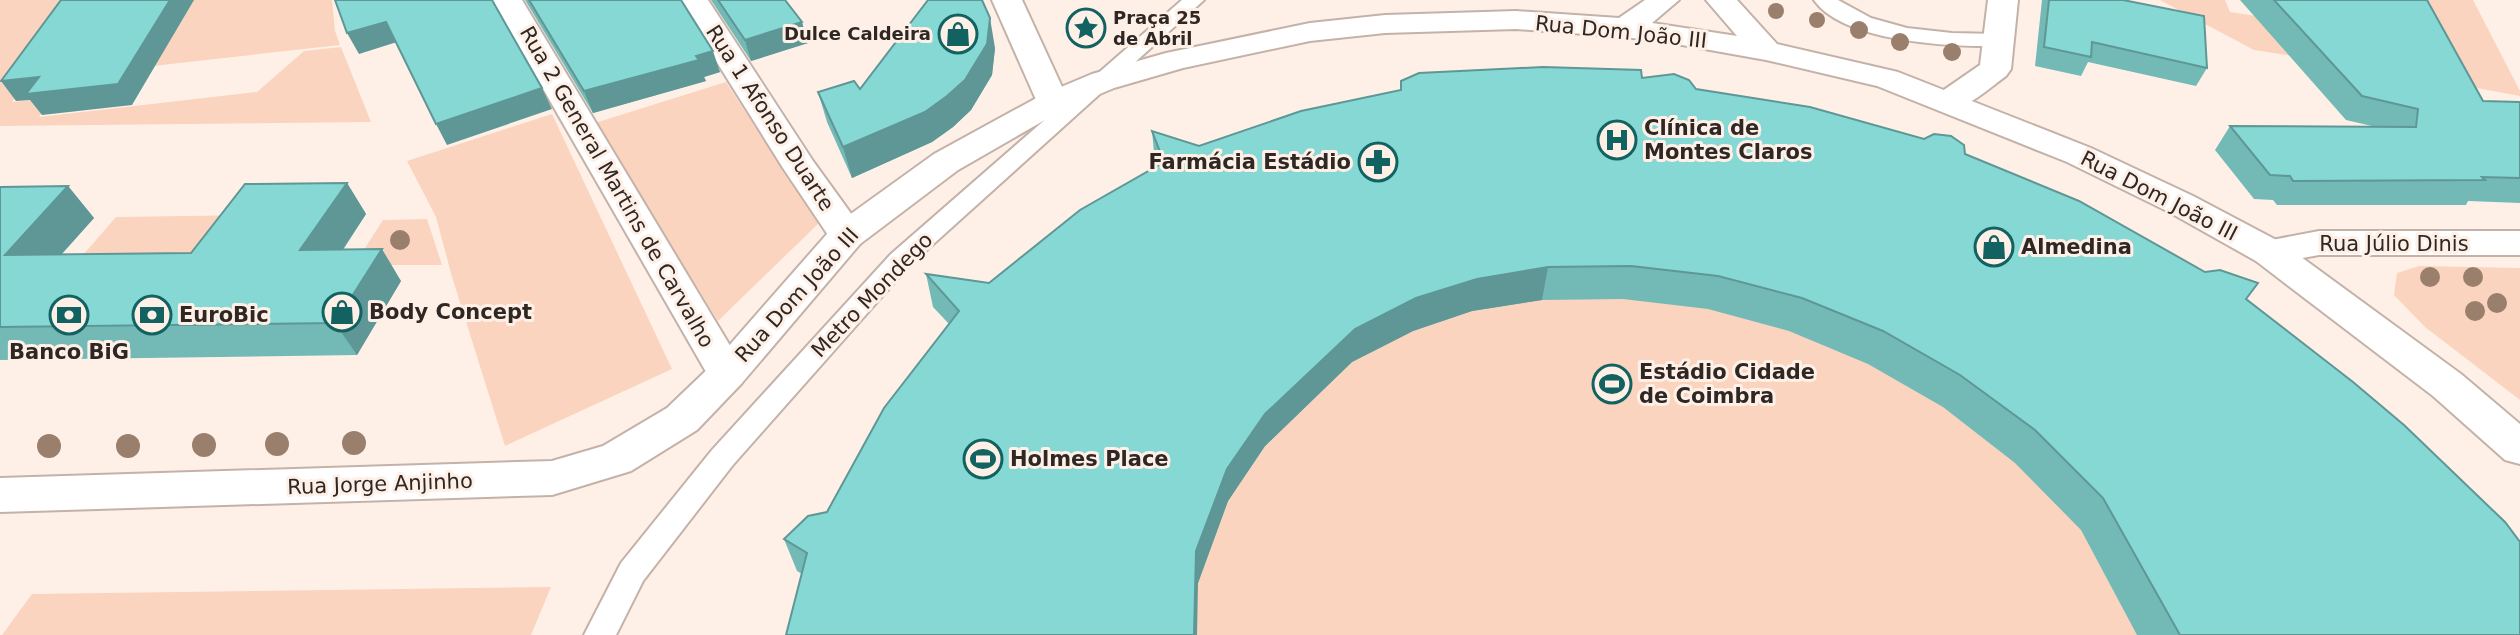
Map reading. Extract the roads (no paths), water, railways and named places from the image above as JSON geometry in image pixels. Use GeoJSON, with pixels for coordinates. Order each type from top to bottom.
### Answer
{"type":"FeatureCollection","features":[{"type":"Feature","properties":{"kind":"street","name":"Rua 2 General Martins de Carvalho"},"geometry":{"type":"LineString","coordinates":[[507,0],[727,374]]}},
{"type":"Feature","properties":{"kind":"street","name":"Rua 1 Afonso Duarte"},"geometry":{"type":"LineString","coordinates":[[693,0],[800,168],[847,235]]}},
{"type":"Feature","properties":{"kind":"street"},"geometry":{"type":"LineString","coordinates":[[1007,0],[1053,102]]}},
{"type":"Feature","properties":{"kind":"street"},"geometry":{"type":"LineString","coordinates":[[1625,28],[1664,0]]}},
{"type":"Feature","properties":{"kind":"street"},"geometry":{"type":"LineString","coordinates":[[1721,0],[1766,51]]}},
{"type":"Feature","properties":{"kind":"street"},"geometry":{"type":"LineString","coordinates":[[1949,102],[1995,69],[2003,0]]}},
{"type":"Feature","properties":{"kind":"street","name":"Rua Dom João III"},"geometry":{"type":"LineString","coordinates":[[727,374],[847,235],[946,162],[1053,102],[1103,81],[1228,48],[1310,32],[1373,25],[1517,20],[1625,28],[1766,51],[1887,79],[2079,155],[2181,204],[2269,252],[2447,385],[2520,448]]}},
{"type":"Feature","properties":{"kind":"street","name":"Rua Júlio Dinis"},"geometry":{"type":"LineString","coordinates":[[2269,252],[2319,243],[2520,243]]}},
{"type":"Feature","properties":{"kind":"street","name":"Rua Jorge Anjinho"},"geometry":{"type":"LineString","coordinates":[[1,495],[552,478],[616,459],[682,419],[727,374]]}},
{"type":"Feature","properties":{"kind":"lane","name":"Metro Mondego"},"geometry":{"type":"LineString","coordinates":[[600,635],[632,572],[722,458],[900,260],[1195,0]]}},
{"type":"Feature","properties":{"kind":"lane"},"geometry":{"type":"LineString","coordinates":[[1824,0],[1842,13],[1907,35],[1958,40],[1998,40]]}},
{"type":"Feature","properties":{"kind":"place","name":"Praça 25 de Abril"},"geometry":{"type":"Point","coordinates":[1086,28]}},
{"type":"Feature","properties":{"kind":"place","name":"Dulce Caldeira"},"geometry":{"type":"Point","coordinates":[958,34]}},
{"type":"Feature","properties":{"kind":"place","name":"Clínica de Montes Claros"},"geometry":{"type":"Point","coordinates":[1617,140]}},
{"type":"Feature","properties":{"kind":"place","name":"Farmácia Estádio"},"geometry":{"type":"Point","coordinates":[1378,162]}},
{"type":"Feature","properties":{"kind":"place","name":"Almedina"},"geometry":{"type":"Point","coordinates":[1994,247]}},
{"type":"Feature","properties":{"kind":"place","name":"Body Concept"},"geometry":{"type":"Point","coordinates":[342,312]}},
{"type":"Feature","properties":{"kind":"place","name":"Banco BiG"},"geometry":{"type":"Point","coordinates":[69,315]}},
{"type":"Feature","properties":{"kind":"place","name":"EuroBic"},"geometry":{"type":"Point","coordinates":[152,315]}},
{"type":"Feature","properties":{"kind":"place","name":"Estádio Cidade de Coimbra"},"geometry":{"type":"Point","coordinates":[1612,384]}},
{"type":"Feature","properties":{"kind":"place","name":"Holmes Place"},"geometry":{"type":"Point","coordinates":[983,459]}}]}
